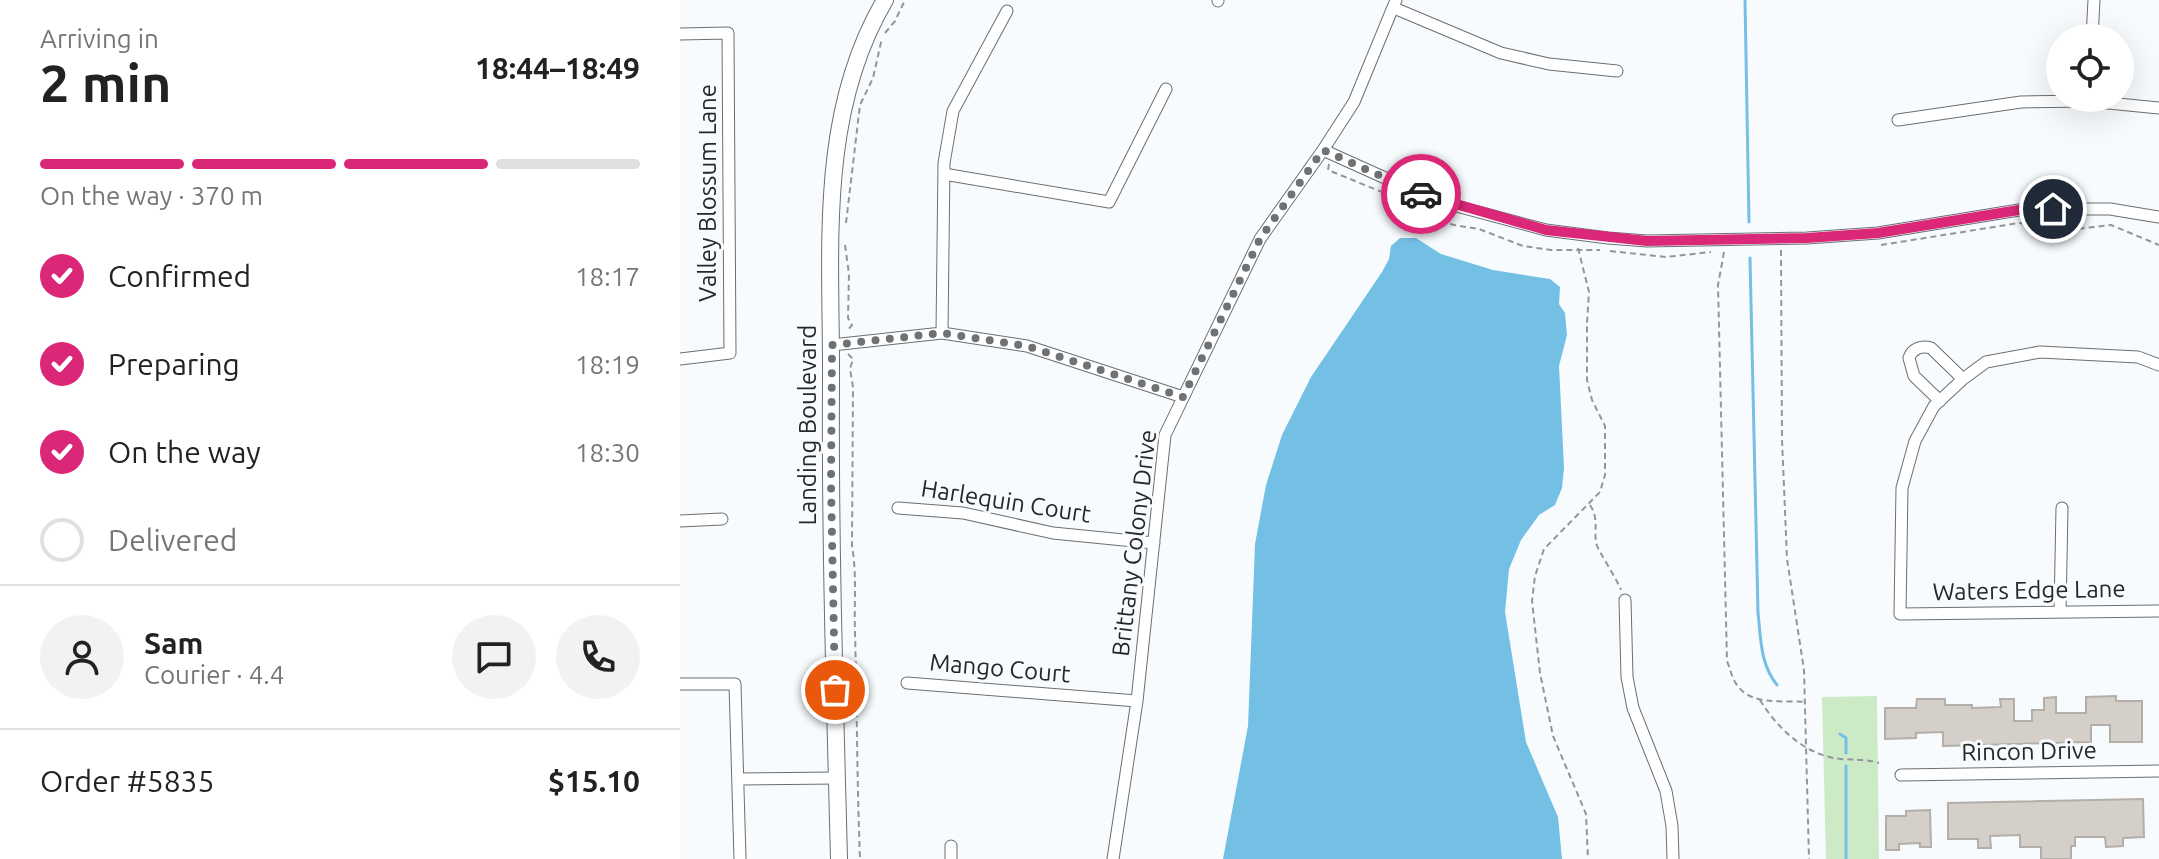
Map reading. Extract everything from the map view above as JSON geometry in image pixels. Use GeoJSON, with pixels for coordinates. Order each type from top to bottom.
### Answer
{"type":"FeatureCollection","features":[{"type":"Feature","properties":{"kind":"street","name":"Landing Boulevard"},"geometry":{"type":"LineString","coordinates":[[839,859],[831,485],[840,344],[829,227],[835,158],[846,89],[869,26],[885,0]]}},
{"type":"Feature","properties":{"kind":"street"},"geometry":{"type":"LineString","coordinates":[[2093,24],[2094,0]]}},
{"type":"Feature","properties":{"kind":"street"},"geometry":{"type":"LineString","coordinates":[[1395,4],[1501,53],[1549,64],[1617,71]]}},
{"type":"Feature","properties":{"kind":"street","name":"Brittany Colony Drive"},"geometry":{"type":"LineString","coordinates":[[1113,859],[1137,701],[1165,435],[1260,239],[1329,153],[1395,4]]}},
{"type":"Feature","properties":{"kind":"street"},"geometry":{"type":"LineString","coordinates":[[942,333],[944,174],[953,111],[1007,11]]}},
{"type":"Feature","properties":{"kind":"street","name":"Valley Blossum Lane"},"geometry":{"type":"LineString","coordinates":[[680,34],[728,33],[730,353],[680,359]]}},
{"type":"Feature","properties":{"kind":"street"},"geometry":{"type":"LineString","coordinates":[[944,174],[1109,202],[1166,89]]}},
{"type":"Feature","properties":{"kind":"street"},"geometry":{"type":"LineString","coordinates":[[1898,120],[2021,102],[2046,101]]}},
{"type":"Feature","properties":{"kind":"street"},"geometry":{"type":"LineString","coordinates":[[2134,105],[2159,108]]}},
{"type":"Feature","properties":{"kind":"street"},"geometry":{"type":"LineString","coordinates":[[1329,153],[1434,200],[1546,230],[1608,238],[1678,241],[1835,236],[1878,233],[2025,209],[2110,209],[2159,217]]}},
{"type":"Feature","properties":{"kind":"street"},"geometry":{"type":"LineString","coordinates":[[840,344],[942,333],[1027,346],[1183,397]]}},
{"type":"Feature","properties":{"kind":"street"},"geometry":{"type":"LineString","coordinates":[[1963,379],[1931,348],[1913,351],[1909,358],[1911,372],[1940,401],[1986,362],[2040,352],[2138,357],[2159,365]]}},
{"type":"Feature","properties":{"kind":"street","name":"Waters Edge Lane"},"geometry":{"type":"LineString","coordinates":[[1940,401],[1915,441],[1902,488],[1900,614],[2159,611]]}},
{"type":"Feature","properties":{"kind":"street","name":"Harlequin Court"},"geometry":{"type":"LineString","coordinates":[[898,508],[963,513],[1053,533],[1154,543]]}},
{"type":"Feature","properties":{"kind":"street"},"geometry":{"type":"LineString","coordinates":[[2060,611],[2062,508]]}},
{"type":"Feature","properties":{"kind":"street"},"geometry":{"type":"LineString","coordinates":[[680,521],[722,519]]}},
{"type":"Feature","properties":{"kind":"street"},"geometry":{"type":"LineString","coordinates":[[1625,600],[1627,677],[1633,708],[1666,791],[1673,859]]}},
{"type":"Feature","properties":{"kind":"street","name":"Mango Court"},"geometry":{"type":"LineString","coordinates":[[907,683],[1137,701]]}},
{"type":"Feature","properties":{"kind":"street"},"geometry":{"type":"LineString","coordinates":[[680,684],[735,684],[740,859]]}},
{"type":"Feature","properties":{"kind":"street","name":"Rincon Drive"},"geometry":{"type":"LineString","coordinates":[[1901,775],[2159,771]]}},
{"type":"Feature","properties":{"kind":"street"},"geometry":{"type":"LineString","coordinates":[[738,779],[837,778]]}},
{"type":"Feature","properties":{"kind":"street"},"geometry":{"type":"LineString","coordinates":[[951,846],[951,859]]}},
{"type":"Feature","properties":{"kind":"path"},"geometry":{"type":"LineString","coordinates":[[845,230],[860,105],[873,78],[883,35],[895,21],[905,0]]}},
{"type":"Feature","properties":{"kind":"path"},"geometry":{"type":"LineString","coordinates":[[1329,153],[1328,170],[1404,201],[1431,217],[1479,229],[1523,246],[1666,257],[1710,252]]}},
{"type":"Feature","properties":{"kind":"path"},"geometry":{"type":"LineString","coordinates":[[1868,246],[2019,223],[2068,230],[2111,225],[2159,245]]}},
{"type":"Feature","properties":{"kind":"path"},"geometry":{"type":"LineString","coordinates":[[844,241],[849,274],[848,318],[852,325],[840,344],[853,359],[850,369],[853,387],[852,546],[856,570],[854,607],[860,859]]}},
{"type":"Feature","properties":{"kind":"path"},"geometry":{"type":"LineString","coordinates":[[1578,248],[1589,292],[1587,380],[1592,400],[1605,426],[1603,485],[1589,504],[1544,549],[1535,576],[1532,601],[1540,673],[1553,736],[1586,814],[1588,859]]}},
{"type":"Feature","properties":{"kind":"path"},"geometry":{"type":"LineString","coordinates":[[1781,249],[1782,439],[1787,559],[1800,637],[1805,702],[1809,859]]}},
{"type":"Feature","properties":{"kind":"path"},"geometry":{"type":"LineString","coordinates":[[1733,250],[1724,251],[1718,285],[1727,661],[1737,687],[1759,699],[1768,702],[1805,702]]}},
{"type":"Feature","properties":{"kind":"path"},"geometry":{"type":"LineString","coordinates":[[1589,504],[1597,523],[1596,545],[1616,577],[1625,600]]}},
{"type":"Feature","properties":{"kind":"path"},"geometry":{"type":"LineString","coordinates":[[1759,699],[1771,718],[1806,748],[1839,759],[1856,758],[1879,763]]}},
{"type":"Feature","properties":{"kind":"green space"},"geometry":{"type":"Polygon","coordinates":[[[1877,696],[1879,859],[1826,859],[1822,697],[1877,696]]]}},
{"type":"Feature","properties":{"kind":"water"},"geometry":{"type":"Polygon","coordinates":[[[1400,238],[1416,238],[1441,254],[1493,270],[1550,279],[1560,287],[1559,304],[1565,313],[1567,335],[1559,366],[1564,468],[1562,488],[1555,505],[1539,515],[1521,540],[1509,569],[1505,612],[1526,742],[1558,817],[1562,859],[1223,859],[1248,726],[1255,544],[1266,485],[1282,435],[1311,377],[1382,272],[1391,246],[1400,238]]]}},
{"type":"Feature","properties":{"kind":"building"},"geometry":{"type":"Polygon","coordinates":[[[2116,696],[2116,701],[2142,701],[2142,742],[2110,742],[2110,725],[2091,725],[2091,742],[1943,746],[1943,732],[1916,733],[1916,738],[1885,739],[1885,708],[1916,708],[1917,699],[1945,699],[1945,705],[1972,705],[1972,708],[2001,707],[2000,699],[2014,699],[2014,721],[2032,721],[2032,710],[2044,710],[2044,698],[2056,697],[2056,713],[2086,713],[2086,697],[2116,696]]]}},
{"type":"Feature","properties":{"kind":"building"},"geometry":{"type":"Polygon","coordinates":[[[2143,799],[2144,837],[2123,838],[2123,846],[2106,847],[2105,837],[2075,837],[2071,859],[2041,859],[2041,847],[2020,847],[2020,835],[1990,836],[1991,848],[1978,848],[1978,839],[1948,839],[1948,803],[2143,799]]]}},
{"type":"Feature","properties":{"kind":"building"},"geometry":{"type":"Polygon","coordinates":[[[1930,810],[1931,847],[1920,847],[1920,843],[1899,844],[1899,850],[1886,850],[1886,816],[1906,816],[1906,811],[1930,810]]]}},
{"type":"Feature","properties":{"kind":"waterway"},"geometry":{"type":"LineString","coordinates":[[1745,0],[1749,222]]}},
{"type":"Feature","properties":{"kind":"waterway"},"geometry":{"type":"LineString","coordinates":[[1750,258],[1758,613],[1764,660],[1777,685]]}},
{"type":"Feature","properties":{"kind":"waterway"},"geometry":{"type":"LineString","coordinates":[[1840,734],[1846,738],[1846,753]]}},
{"type":"Feature","properties":{"kind":"waterway"},"geometry":{"type":"LineString","coordinates":[[1846,766],[1846,859]]}},
{"type":"Feature","properties":{"kind":"way so far"},"geometry":{"type":"LineString","coordinates":[[835,690],[832,345],[942,333],[1027,346],[1155,385],[1183,397],[1260,239],[1323,150],[1421,194]]}},
{"type":"Feature","properties":{"kind":"route"},"geometry":{"type":"LineString","coordinates":[[1421,194],[1546,230],[1647,241],[1807,238],[1878,233],[2025,209],[2053,209]]}}]}
